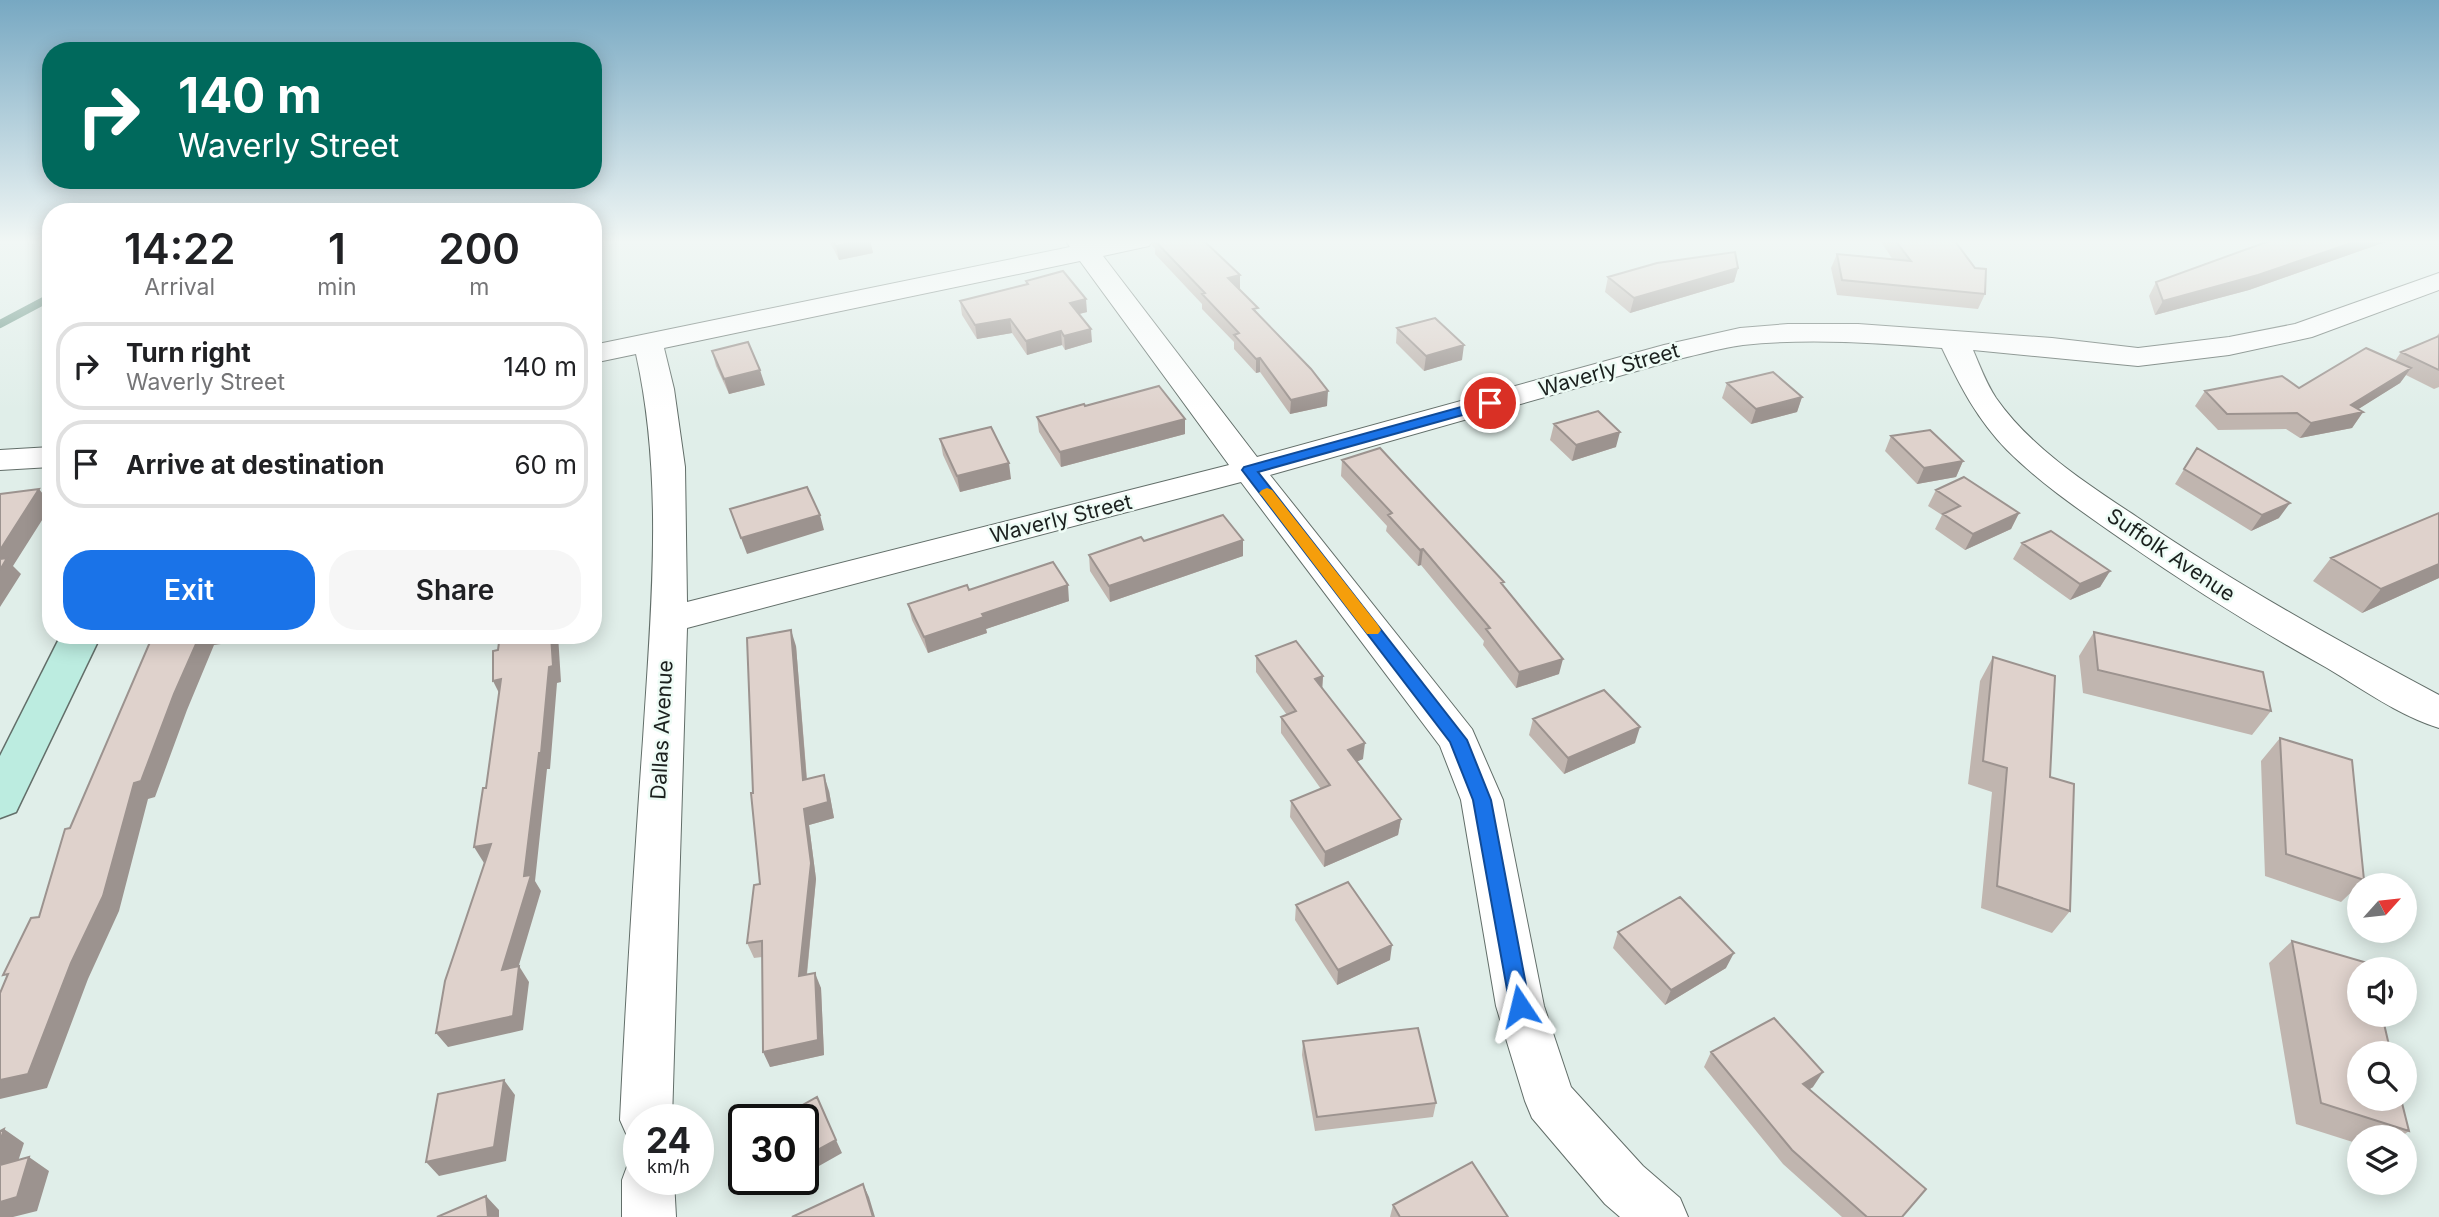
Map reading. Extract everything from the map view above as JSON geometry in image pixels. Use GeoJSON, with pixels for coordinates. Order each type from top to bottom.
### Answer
{"type":"FeatureCollection","features":[{"type":"Feature","properties":{"kind":"main road"},"geometry":{"type":"LineString","coordinates":[[0,800],[77,644]]}},
{"type":"Feature","properties":{"kind":"street"},"geometry":{"type":"LineString","coordinates":[[602,352],[850,297]]}},
{"type":"Feature","properties":{"kind":"street"},"geometry":{"type":"LineString","coordinates":[[1120,297],[1249,470],[1458,740],[1482,800],[1520,1006],[1550,1101],[1624,1185],[1661,1217]]}},
{"type":"Feature","properties":{"kind":"street","name":"Waverly Street"},"geometry":{"type":"LineString","coordinates":[[668,620],[1249,470],[1674,351],[1740,337],[1788,333],[1858,333],[2052,347],[2138,357],[2229,346],[2302,331],[2396,297]]}},
{"type":"Feature","properties":{"kind":"street","name":"Dallas Avenue"},"geometry":{"type":"LineString","coordinates":[[647,1104],[668,620],[668,467],[659,389],[648,342]]}},
{"type":"Feature","properties":{"kind":"street","name":"Suffolk Avenue"},"geometry":{"type":"LineString","coordinates":[[1954,342],[1986,407],[2037,462],[2162,551],[2241,602],[2327,653],[2439,713]]}},
{"type":"Feature","properties":{"kind":"street"},"geometry":{"type":"LineString","coordinates":[[0,460],[42,458]]}},
{"type":"Feature","properties":{"kind":"street"},"geometry":{"type":"LineString","coordinates":[[648,1195],[649,1217]]}},
{"type":"Feature","properties":{"kind":"building"},"geometry":{"type":"Polygon","coordinates":[[[977,297],[1084,297],[1086,299],[1070,303],[1091,329],[1064,336],[1061,331],[1026,341],[1010,319],[975,325],[960,301],[977,297]]]}},
{"type":"Feature","properties":{"kind":"building"},"geometry":{"type":"Polygon","coordinates":[[[1205,297],[1247,297],[1258,308],[1253,309],[1311,369],[1328,391],[1291,400],[1260,358],[1256,359],[1234,335],[1239,333],[1205,297]]]}},
{"type":"Feature","properties":{"kind":"building"},"geometry":{"type":"Polygon","coordinates":[[[2161,297],[2178,297],[2163,301],[2161,297]]]}},
{"type":"Feature","properties":{"kind":"building"},"geometry":{"type":"Polygon","coordinates":[[[1435,318],[1464,345],[1426,356],[1397,328],[1435,318]]]}},
{"type":"Feature","properties":{"kind":"building"},"geometry":{"type":"Polygon","coordinates":[[[2439,336],[2439,370],[2401,352],[2439,336]]]}},
{"type":"Feature","properties":{"kind":"building"},"geometry":{"type":"Polygon","coordinates":[[[748,342],[760,370],[724,379],[712,351],[748,342]]]}},
{"type":"Feature","properties":{"kind":"building"},"geometry":{"type":"Polygon","coordinates":[[[2366,348],[2411,368],[2351,405],[2363,412],[2311,423],[2297,413],[2227,414],[2205,391],[2282,376],[2299,388],[2366,348]]]}},
{"type":"Feature","properties":{"kind":"building"},"geometry":{"type":"Polygon","coordinates":[[[1773,372],[1802,397],[1756,409],[1727,383],[1773,372]]]}},
{"type":"Feature","properties":{"kind":"building"},"geometry":{"type":"Polygon","coordinates":[[[1159,386],[1185,419],[1060,452],[1037,417],[1084,404],[1085,406],[1159,386]]]}},
{"type":"Feature","properties":{"kind":"building"},"geometry":{"type":"Polygon","coordinates":[[[1598,411],[1620,432],[1576,445],[1554,424],[1598,411]]]}},
{"type":"Feature","properties":{"kind":"building"},"geometry":{"type":"Polygon","coordinates":[[[991,427],[1009,463],[957,476],[940,439],[991,427]]]}},
{"type":"Feature","properties":{"kind":"building"},"geometry":{"type":"Polygon","coordinates":[[[1930,430],[1963,461],[1924,468],[1891,436],[1930,430]]]}},
{"type":"Feature","properties":{"kind":"building"},"geometry":{"type":"Polygon","coordinates":[[[1380,448],[1504,582],[1501,583],[1563,659],[1519,672],[1486,629],[1490,628],[1423,549],[1420,550],[1388,515],[1392,513],[1342,460],[1380,448]]]}},
{"type":"Feature","properties":{"kind":"building"},"geometry":{"type":"Polygon","coordinates":[[[2197,448],[2290,503],[2262,515],[2184,469],[2197,448]]]}},
{"type":"Feature","properties":{"kind":"building"},"geometry":{"type":"Polygon","coordinates":[[[1964,477],[2019,513],[1973,534],[1943,514],[1960,506],[1936,490],[1964,477]]]}},
{"type":"Feature","properties":{"kind":"building"},"geometry":{"type":"Polygon","coordinates":[[[807,487],[820,515],[741,538],[730,509],[807,487]]]}},
{"type":"Feature","properties":{"kind":"building"},"geometry":{"type":"Polygon","coordinates":[[[39,489],[0,550],[0,494],[39,489]]]}},
{"type":"Feature","properties":{"kind":"building"},"geometry":{"type":"Polygon","coordinates":[[[2439,513],[2439,564],[2381,589],[2331,558],[2439,513]]]}},
{"type":"Feature","properties":{"kind":"building"},"geometry":{"type":"Polygon","coordinates":[[[1223,515],[1243,540],[1109,586],[1089,555],[1141,537],[1144,541],[1223,515]]]}},
{"type":"Feature","properties":{"kind":"building"},"geometry":{"type":"Polygon","coordinates":[[[2051,531],[2110,571],[2080,584],[2022,543],[2051,531]]]}},
{"type":"Feature","properties":{"kind":"building"},"geometry":{"type":"Polygon","coordinates":[[[7,558],[0,570],[0,559],[7,558]]]}},
{"type":"Feature","properties":{"kind":"building"},"geometry":{"type":"Polygon","coordinates":[[[1053,562],[1068,585],[924,637],[908,604],[967,585],[969,590],[1053,562]]]}},
{"type":"Feature","properties":{"kind":"building"},"geometry":{"type":"Polygon","coordinates":[[[791,630],[803,780],[824,775],[828,802],[804,809],[811,863],[799,976],[815,973],[818,1040],[763,1052],[762,941],[747,943],[754,885],[760,884],[751,793],[747,638],[791,630]]]}},
{"type":"Feature","properties":{"kind":"building"},"geometry":{"type":"Polygon","coordinates":[[[2094,632],[2263,672],[2271,711],[2098,670],[2094,632]]]}},
{"type":"Feature","properties":{"kind":"building"},"geometry":{"type":"Polygon","coordinates":[[[1296,641],[1323,676],[1315,679],[1365,743],[1348,750],[1401,819],[1325,852],[1291,801],[1330,785],[1281,717],[1296,711],[1256,656],[1296,641]]]}},
{"type":"Feature","properties":{"kind":"building"},"geometry":{"type":"Polygon","coordinates":[[[149,644],[196,644],[141,781],[134,783],[103,896],[71,963],[28,1074],[0,1080],[0,993],[8,974],[3,975],[31,918],[39,917],[65,829],[70,828],[149,644]]]}},
{"type":"Feature","properties":{"kind":"building"},"geometry":{"type":"Polygon","coordinates":[[[499,644],[552,644],[553,666],[549,667],[541,753],[524,876],[531,875],[502,970],[519,966],[513,1016],[436,1033],[445,981],[491,844],[474,847],[483,788],[486,788],[501,679],[493,681],[493,651],[498,650],[499,644]]]}},
{"type":"Feature","properties":{"kind":"building"},"geometry":{"type":"Polygon","coordinates":[[[1993,657],[2055,676],[2050,777],[2074,784],[2070,911],[1997,886],[2007,768],[1983,761],[1993,657]]]}},
{"type":"Feature","properties":{"kind":"building"},"geometry":{"type":"Polygon","coordinates":[[[1604,690],[1640,727],[1568,758],[1533,719],[1604,690]]]}},
{"type":"Feature","properties":{"kind":"building"},"geometry":{"type":"Polygon","coordinates":[[[2280,738],[2352,760],[2363,873],[2347,874],[2286,854],[2280,738]]]}},
{"type":"Feature","properties":{"kind":"building"},"geometry":{"type":"Polygon","coordinates":[[[1348,882],[1392,945],[1338,970],[1296,905],[1348,882]]]}},
{"type":"Feature","properties":{"kind":"building"},"geometry":{"type":"Polygon","coordinates":[[[1680,897],[1734,953],[1671,990],[1618,932],[1680,897]]]}},
{"type":"Feature","properties":{"kind":"building"},"geometry":{"type":"Polygon","coordinates":[[[2292,941],[2347,957],[2347,1027],[2385,1027],[2388,1041],[2347,1041],[2347,1111],[2404,1111],[2408,1125],[2390,1125],[2321,1103],[2292,941]]]}},
{"type":"Feature","properties":{"kind":"building"},"geometry":{"type":"Polygon","coordinates":[[[1774,1018],[1823,1072],[1803,1084],[1926,1189],[1902,1217],[1867,1217],[1792,1150],[1711,1052],[1774,1018]]]}},
{"type":"Feature","properties":{"kind":"building"},"geometry":{"type":"Polygon","coordinates":[[[1418,1028],[1436,1103],[1317,1117],[1303,1041],[1418,1028]]]}},
{"type":"Feature","properties":{"kind":"building"},"geometry":{"type":"Polygon","coordinates":[[[504,1080],[494,1147],[426,1162],[438,1094],[504,1080]]]}},
{"type":"Feature","properties":{"kind":"building"},"geometry":{"type":"Polygon","coordinates":[[[817,1097],[836,1140],[819,1149],[819,1104],[805,1104],[817,1097]]]}},
{"type":"Feature","properties":{"kind":"building"},"geometry":{"type":"Polygon","coordinates":[[[29,1157],[17,1197],[0,1202],[0,1165],[29,1157]]]}},
{"type":"Feature","properties":{"kind":"building"},"geometry":{"type":"Polygon","coordinates":[[[1472,1162],[1508,1217],[1400,1217],[1393,1205],[1472,1162]]]}},
{"type":"Feature","properties":{"kind":"building"},"geometry":{"type":"Polygon","coordinates":[[[863,1184],[873,1217],[792,1217],[863,1184]]]}},
{"type":"Feature","properties":{"kind":"building"},"geometry":{"type":"Polygon","coordinates":[[[486,1196],[488,1217],[437,1217],[486,1196]]]}},
{"type":"Feature","properties":{"kind":"waterway"},"geometry":{"type":"LineString","coordinates":[[0,324],[42,302]]}},
{"type":"Feature","properties":{"kind":"slow traffic"},"geometry":{"type":"LineString","coordinates":[[1267,493],[1373,630]]}},
{"type":"Feature","properties":{"kind":"route"},"geometry":{"type":"LineString","coordinates":[[1490,403],[1249,470],[1458,740],[1482,800],[1520,1006]]}}]}
